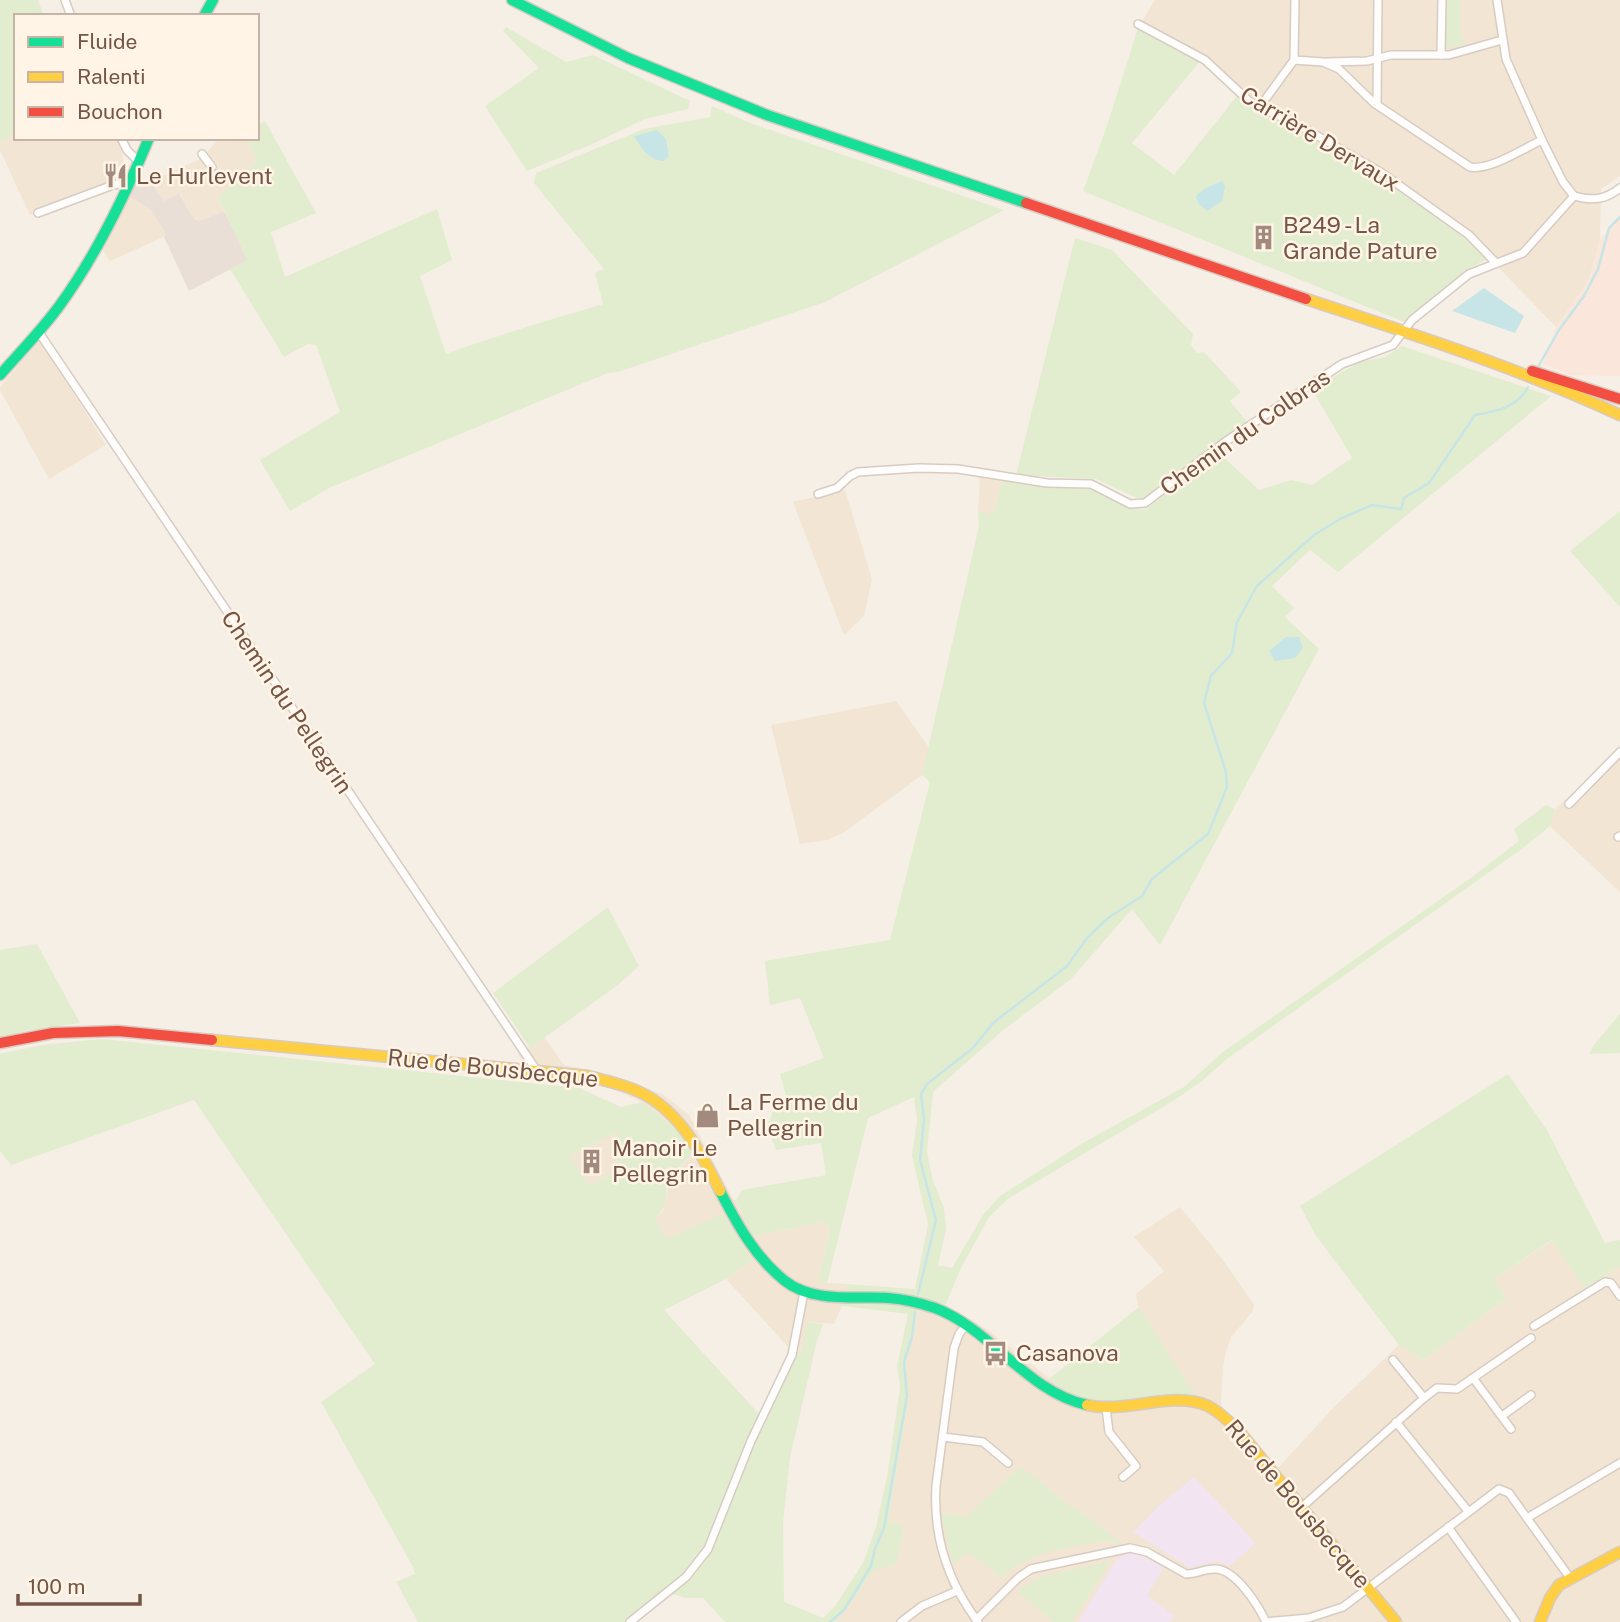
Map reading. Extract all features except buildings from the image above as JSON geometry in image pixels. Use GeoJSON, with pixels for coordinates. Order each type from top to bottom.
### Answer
{"type":"FeatureCollection","features":[{"type":"Feature","properties":{"kind":"street"},"geometry":{"type":"LineString","coordinates":[[512,0],[628,58],[767,115],[1426,339],[1574,394],[1620,415]]}},
{"type":"Feature","properties":{"kind":"street"},"geometry":{"type":"LineString","coordinates":[[1267,97],[1294,60],[1294,0]]}},
{"type":"Feature","properties":{"kind":"street"},"geometry":{"type":"LineString","coordinates":[[1377,105],[1378,0]]}},
{"type":"Feature","properties":{"kind":"street"},"geometry":{"type":"LineString","coordinates":[[1441,55],[1442,0]]}},
{"type":"Feature","properties":{"kind":"street"},"geometry":{"type":"LineString","coordinates":[[1497,0],[1506,59],[1563,182],[1574,195],[1587,199],[1602,198],[1620,188]]}},
{"type":"Feature","properties":{"kind":"street","name":"Carrière Dervaux"},"geometry":{"type":"LineString","coordinates":[[1138,24],[1205,60],[1250,102],[1302,127],[1382,173],[1469,235],[1496,263]]}},
{"type":"Feature","properties":{"kind":"street"},"geometry":{"type":"LineString","coordinates":[[1294,60],[1367,61],[1391,55],[1441,55],[1460,53],[1502,40]]}},
{"type":"Feature","properties":{"kind":"street"},"geometry":{"type":"LineString","coordinates":[[1323,62],[1349,77],[1377,105],[1473,168],[1498,161],[1542,139]]}},
{"type":"Feature","properties":{"kind":"street"},"geometry":{"type":"LineString","coordinates":[[122,140],[131,155],[139,162]]}},
{"type":"Feature","properties":{"kind":"street"},"geometry":{"type":"LineString","coordinates":[[0,375],[38,331],[78,277],[131,181],[148,140]]}},
{"type":"Feature","properties":{"kind":"street"},"geometry":{"type":"LineString","coordinates":[[202,154],[212,167]]}},
{"type":"Feature","properties":{"kind":"street"},"geometry":{"type":"LineString","coordinates":[[38,213],[131,181]]}},
{"type":"Feature","properties":{"kind":"street","name":"Chemin du Colbras"},"geometry":{"type":"LineString","coordinates":[[818,494],[837,488],[858,472],[939,468],[1047,483],[1091,484],[1130,504],[1141,505],[1231,437],[1342,364],[1393,345],[1412,320],[1475,271],[1527,250],[1574,195]]}},
{"type":"Feature","properties":{"kind":"street","name":"Chemin du Pellegrin"},"geometry":{"type":"LineString","coordinates":[[38,331],[537,1071]]}},
{"type":"Feature","properties":{"kind":"street"},"geometry":{"type":"LineString","coordinates":[[1426,339],[1620,399]]}},
{"type":"Feature","properties":{"kind":"street"},"geometry":{"type":"LineString","coordinates":[[1569,804],[1620,752]]}},
{"type":"Feature","properties":{"kind":"street","name":"Rue de Bousbecque"},"geometry":{"type":"LineString","coordinates":[[0,1043],[54,1032],[109,1031],[537,1071],[612,1081],[639,1091],[667,1110],[692,1135],[754,1249],[787,1283],[817,1295],[908,1300],[936,1309],[967,1324],[1062,1396],[1081,1404],[1106,1408],[1185,1401],[1215,1408],[1233,1424],[1396,1622]]}},
{"type":"Feature","properties":{"kind":"street"},"geometry":{"type":"LineString","coordinates":[[1534,1326],[1605,1282],[1611,1283],[1620,1296]]}},
{"type":"Feature","properties":{"kind":"street"},"geometry":{"type":"LineString","coordinates":[[630,1622],[691,1572],[708,1549],[751,1441],[792,1355],[804,1292]]}},
{"type":"Feature","properties":{"kind":"street"},"geometry":{"type":"LineString","coordinates":[[967,1324],[959,1334],[954,1348],[936,1493],[937,1523],[944,1557],[957,1591],[977,1621],[1018,1578],[1031,1569],[1130,1548],[1147,1552],[1186,1574],[1216,1569],[1229,1572],[1257,1605],[1266,1622],[1301,1620],[1330,1613],[1349,1604],[1468,1511],[1503,1489],[1509,1493],[1570,1578]]}},
{"type":"Feature","properties":{"kind":"street"},"geometry":{"type":"LineString","coordinates":[[1302,1507],[1435,1388],[1455,1390],[1531,1338]]}},
{"type":"Feature","properties":{"kind":"street"},"geometry":{"type":"LineString","coordinates":[[1394,1360],[1424,1398]]}},
{"type":"Feature","properties":{"kind":"street"},"geometry":{"type":"LineString","coordinates":[[1473,1378],[1511,1429]]}},
{"type":"Feature","properties":{"kind":"street"},"geometry":{"type":"LineString","coordinates":[[1502,1416],[1531,1395]]}},
{"type":"Feature","properties":{"kind":"street"},"geometry":{"type":"LineString","coordinates":[[1106,1408],[1109,1432],[1136,1466],[1124,1477]]}},
{"type":"Feature","properties":{"kind":"street"},"geometry":{"type":"LineString","coordinates":[[1396,1422],[1468,1511]]}},
{"type":"Feature","properties":{"kind":"street"},"geometry":{"type":"LineString","coordinates":[[943,1437],[983,1443],[1008,1462]]}},
{"type":"Feature","properties":{"kind":"street"},"geometry":{"type":"LineString","coordinates":[[1527,1518],[1620,1463]]}},
{"type":"Feature","properties":{"kind":"street"},"geometry":{"type":"LineString","coordinates":[[1448,1527],[1516,1622]]}},
{"type":"Feature","properties":{"kind":"street"},"geometry":{"type":"LineString","coordinates":[[1539,1622],[1553,1592],[1570,1578],[1620,1552]]}},
{"type":"Feature","properties":{"kind":"street"},"geometry":{"type":"LineString","coordinates":[[901,1622],[922,1606],[957,1591]]}},
{"type":"Feature","properties":{"kind":"shaded area"},"geometry":{"type":"Polygon","coordinates":[[[1155,0],[1620,0],[1620,176],[1601,189],[1600,240],[1589,279],[1556,327],[1502,271],[1459,233],[1393,185],[1289,124],[1236,97],[1237,92],[1206,61],[1138,28],[1155,0]]]}},
{"type":"Feature","properties":{"kind":"shaded area"},"geometry":{"type":"Polygon","coordinates":[[[14,135],[14,140],[118,140],[127,178],[30,215],[0,150],[0,142],[14,135]]]}},
{"type":"Feature","properties":{"kind":"shaded area"},"geometry":{"type":"Polygon","coordinates":[[[218,140],[247,140],[257,161],[218,197],[224,211],[200,221],[194,219],[180,193],[164,201],[150,182],[200,159],[218,140]]]}},
{"type":"Feature","properties":{"kind":"shaded area"},"geometry":{"type":"Polygon","coordinates":[[[150,182],[164,201],[179,193],[194,219],[200,221],[224,211],[248,260],[189,291],[164,237],[166,235],[152,211],[129,196],[135,184],[150,182]]]}},
{"type":"Feature","properties":{"kind":"shaded area"},"geometry":{"type":"Polygon","coordinates":[[[129,196],[152,211],[166,236],[110,261],[103,250],[129,196]]]}},
{"type":"Feature","properties":{"kind":"shaded area"},"geometry":{"type":"Polygon","coordinates":[[[1620,218],[1620,376],[1570,375],[1543,364],[1556,327],[1589,279],[1600,240],[1620,218]]]}},
{"type":"Feature","properties":{"kind":"shaded area"},"geometry":{"type":"Polygon","coordinates":[[[40,340],[106,445],[49,479],[0,390],[40,340]]]}},
{"type":"Feature","properties":{"kind":"shaded area"},"geometry":{"type":"Polygon","coordinates":[[[976,467],[1004,471],[994,515],[978,512],[980,479],[975,475],[976,467]]]}},
{"type":"Feature","properties":{"kind":"shaded area"},"geometry":{"type":"Polygon","coordinates":[[[845,490],[872,579],[864,616],[844,635],[793,502],[845,490]]]}},
{"type":"Feature","properties":{"kind":"shaded area"},"geometry":{"type":"Polygon","coordinates":[[[896,701],[930,749],[922,775],[843,833],[827,840],[800,844],[771,725],[896,701]]]}},
{"type":"Feature","properties":{"kind":"shaded area"},"geometry":{"type":"Polygon","coordinates":[[[1620,745],[1620,892],[1550,826],[1555,809],[1593,775],[1620,745]]]}},
{"type":"Feature","properties":{"kind":"shaded area"},"geometry":{"type":"Polygon","coordinates":[[[544,1037],[564,1065],[612,1075],[664,1095],[689,1115],[733,1199],[736,1200],[750,1234],[755,1236],[824,1222],[830,1230],[818,1282],[847,1284],[834,1324],[808,1322],[801,1354],[790,1349],[726,1279],[752,1261],[686,1231],[666,1240],[655,1219],[663,1211],[669,1180],[693,1153],[693,1145],[642,1102],[616,1090],[583,1082],[535,1078],[518,1054],[544,1037]]]}},
{"type":"Feature","properties":{"kind":"shaded area"},"geometry":{"type":"Polygon","coordinates":[[[618,1131],[614,1153],[619,1168],[590,1187],[570,1156],[618,1131]]]}},
{"type":"Feature","properties":{"kind":"shaded area"},"geometry":{"type":"Polygon","coordinates":[[[1180,1207],[1223,1260],[1254,1305],[1253,1311],[1231,1337],[1226,1352],[1221,1405],[1277,1469],[1334,1407],[1399,1345],[1424,1360],[1507,1298],[1494,1279],[1553,1240],[1584,1288],[1620,1267],[1620,1622],[834,1622],[846,1610],[873,1571],[888,1521],[909,1397],[906,1362],[921,1299],[945,1306],[988,1330],[1068,1393],[1194,1395],[1139,1307],[1136,1294],[1164,1271],[1134,1237],[1180,1207]]]}},
{"type":"Feature","properties":{"kind":"shaded area"},"geometry":{"type":"Polygon","coordinates":[[[1194,1477],[1256,1543],[1230,1566],[1216,1561],[1190,1568],[1133,1532],[1162,1503],[1194,1477]]]}},
{"type":"Feature","properties":{"kind":"shaded area"},"geometry":{"type":"Polygon","coordinates":[[[1128,1553],[1137,1553],[1164,1568],[1147,1596],[1175,1616],[1169,1622],[1078,1622],[1116,1560],[1128,1553]]]}},
{"type":"Feature","properties":{"kind":"green space"},"geometry":{"type":"Polygon","coordinates":[[[0,0],[38,0],[43,14],[14,14],[14,135],[0,142],[0,0]]]}},
{"type":"Feature","properties":{"kind":"green space"},"geometry":{"type":"Polygon","coordinates":[[[1447,0],[1460,0],[1460,32],[1464,46],[1446,47],[1447,0]]]}},
{"type":"Feature","properties":{"kind":"green space"},"geometry":{"type":"Polygon","coordinates":[[[506,27],[566,62],[593,55],[690,101],[688,109],[645,119],[527,171],[485,106],[539,68],[503,31],[506,27]]]}},
{"type":"Feature","properties":{"kind":"green space"},"geometry":{"type":"Polygon","coordinates":[[[1138,28],[1159,36],[1201,60],[1132,143],[1174,175],[1236,97],[1303,132],[1400,190],[1488,259],[1466,270],[1404,322],[1083,191],[1138,28]]]}},
{"type":"Feature","properties":{"kind":"green space"},"geometry":{"type":"Polygon","coordinates":[[[712,106],[750,123],[1004,210],[825,302],[618,372],[608,373],[329,488],[290,511],[260,460],[340,412],[316,345],[308,344],[284,357],[230,269],[247,260],[218,197],[257,161],[247,140],[259,140],[259,124],[265,121],[316,213],[271,232],[285,277],[437,209],[452,260],[420,276],[446,354],[603,304],[595,273],[604,269],[534,183],[536,173],[644,129],[710,117],[712,106]]]}},
{"type":"Feature","properties":{"kind":"green space"},"geometry":{"type":"Polygon","coordinates":[[[1075,238],[1112,250],[1193,334],[1191,345],[1197,353],[1204,352],[1241,392],[1230,401],[1247,422],[1151,495],[1139,499],[1096,479],[1016,475],[1075,238]]]}},
{"type":"Feature","properties":{"kind":"green space"},"geometry":{"type":"Polygon","coordinates":[[[1402,346],[1551,396],[1338,572],[1310,550],[1272,586],[1294,608],[1285,617],[1319,649],[1160,945],[1132,909],[1071,979],[1001,1032],[933,1092],[927,1151],[932,1178],[944,1208],[946,1229],[938,1265],[952,1268],[983,1215],[1000,1196],[1083,1143],[1184,1087],[1223,1052],[1519,841],[1514,829],[1546,805],[1555,809],[1550,826],[1228,1058],[1202,1081],[1009,1198],[989,1217],[960,1270],[945,1306],[920,1299],[906,1362],[909,1397],[888,1521],[904,1525],[896,1564],[873,1571],[846,1610],[834,1622],[725,1622],[703,1598],[685,1598],[673,1594],[637,1622],[418,1622],[396,1582],[415,1574],[413,1567],[321,1402],[375,1364],[194,1100],[11,1165],[0,1151],[0,1054],[41,1045],[102,1039],[579,1088],[621,1107],[642,1102],[693,1146],[693,1153],[670,1178],[664,1207],[655,1219],[666,1239],[723,1214],[752,1261],[726,1279],[664,1310],[759,1414],[765,1417],[796,1352],[801,1354],[807,1322],[823,1324],[790,1457],[783,1522],[784,1602],[823,1618],[835,1606],[863,1563],[876,1527],[888,1472],[900,1387],[897,1366],[908,1314],[842,1306],[847,1284],[915,1289],[928,1224],[912,1156],[917,1120],[914,1097],[868,1118],[827,1283],[818,1282],[830,1230],[824,1222],[755,1236],[750,1234],[736,1200],[742,1190],[826,1175],[821,1143],[776,1150],[767,1126],[775,1107],[788,1103],[780,1074],[824,1058],[800,998],[770,1005],[765,961],[890,940],[930,782],[922,775],[979,526],[978,512],[994,514],[1002,480],[1081,487],[1102,492],[1132,508],[1145,510],[1218,452],[1259,490],[1291,480],[1312,485],[1352,458],[1312,389],[1360,362],[1385,357],[1402,346]],[[617,1132],[570,1156],[590,1186],[619,1168],[614,1153],[617,1132]]]}},
{"type":"Feature","properties":{"kind":"green space"},"geometry":{"type":"Polygon","coordinates":[[[1620,511],[1620,607],[1570,551],[1620,511]]]}},
{"type":"Feature","properties":{"kind":"green space"},"geometry":{"type":"Polygon","coordinates":[[[608,907],[639,966],[618,985],[530,1048],[493,993],[608,907]]]}},
{"type":"Feature","properties":{"kind":"green space"},"geometry":{"type":"Polygon","coordinates":[[[37,944],[80,1023],[25,1031],[0,1038],[0,950],[37,944]]]}},
{"type":"Feature","properties":{"kind":"green space"},"geometry":{"type":"Polygon","coordinates":[[[1620,1014],[1620,1053],[1589,1054],[1594,1045],[1620,1014]]]}},
{"type":"Feature","properties":{"kind":"green space"},"geometry":{"type":"Polygon","coordinates":[[[1508,1074],[1547,1130],[1605,1243],[1620,1240],[1620,1267],[1584,1288],[1552,1240],[1494,1279],[1507,1298],[1424,1360],[1399,1345],[1316,1236],[1300,1206],[1508,1074]]]}},
{"type":"Feature","properties":{"kind":"green space"},"geometry":{"type":"Polygon","coordinates":[[[1139,1307],[1195,1395],[1130,1402],[1096,1401],[1067,1393],[1049,1379],[1139,1307]]]}},
{"type":"Feature","properties":{"kind":"green space"},"geometry":{"type":"Polygon","coordinates":[[[1020,1467],[1123,1544],[1110,1540],[1052,1551],[1026,1561],[1001,1577],[968,1552],[953,1565],[941,1513],[966,1517],[1020,1467]]]}},
{"type":"Feature","properties":{"kind":"green space"},"geometry":{"type":"Polygon","coordinates":[[[1110,1561],[1072,1622],[1054,1622],[1017,1591],[1040,1577],[1110,1561]]]}},
{"type":"Feature","properties":{"kind":"water"},"geometry":{"type":"Polygon","coordinates":[[[657,130],[666,139],[669,156],[664,161],[650,156],[634,136],[657,130]]]}},
{"type":"Feature","properties":{"kind":"water"},"geometry":{"type":"Polygon","coordinates":[[[1222,181],[1225,186],[1222,201],[1207,211],[1198,203],[1196,196],[1205,188],[1222,181]]]}},
{"type":"Feature","properties":{"kind":"water"},"geometry":{"type":"Polygon","coordinates":[[[1484,288],[1524,316],[1515,333],[1452,311],[1484,288]]]}},
{"type":"Feature","properties":{"kind":"water"},"geometry":{"type":"Polygon","coordinates":[[[1286,637],[1299,637],[1303,648],[1295,658],[1275,661],[1269,651],[1286,637]]]}},
{"type":"Feature","properties":{"kind":"waterway"},"geometry":{"type":"LineString","coordinates":[[1538,367],[1559,330],[1584,296],[1598,269],[1609,228],[1620,217]]}},
{"type":"Feature","properties":{"kind":"waterway"},"geometry":{"type":"LineString","coordinates":[[918,1294],[936,1220],[920,1160],[924,1119],[921,1094],[927,1084],[973,1048],[993,1023],[1067,966],[1087,938],[1108,918],[1142,896],[1152,879],[1208,834],[1227,787],[1226,772],[1204,703],[1211,676],[1232,653],[1237,622],[1257,586],[1314,535],[1340,519],[1372,505],[1401,509],[1404,498],[1429,483],[1475,415],[1512,404],[1528,387]]}},
{"type":"Feature","properties":{"kind":"waterway"},"geometry":{"type":"LineString","coordinates":[[830,1622],[844,1610],[871,1566],[884,1528],[907,1396],[904,1362],[912,1337],[915,1312]]}},
{"type":"Feature","properties":{"kind":"traffic: fast"},"geometry":{"type":"LineString","coordinates":[[205,14],[213,0]]}},
{"type":"Feature","properties":{"kind":"traffic: fast"},"geometry":{"type":"LineString","coordinates":[[512,0],[628,58],[767,115],[1026,203]]}},
{"type":"Feature","properties":{"kind":"traffic: fast"},"geometry":{"type":"LineString","coordinates":[[0,375],[53,314],[86,266],[120,203],[148,140]]}},
{"type":"Feature","properties":{"kind":"traffic: fast"},"geometry":{"type":"LineString","coordinates":[[720,1191],[756,1251],[774,1272],[796,1288],[821,1296],[894,1299],[935,1308],[974,1330],[1046,1387],[1087,1405]]}},
{"type":"Feature","properties":{"kind":"traffic: slow"},"geometry":{"type":"LineString","coordinates":[[1306,299],[1504,367],[1620,415]]}},
{"type":"Feature","properties":{"kind":"traffic: slow"},"geometry":{"type":"LineString","coordinates":[[212,1040],[588,1076],[620,1085],[646,1095],[673,1117],[695,1145],[720,1191]]}},
{"type":"Feature","properties":{"kind":"traffic: slow"},"geometry":{"type":"LineString","coordinates":[[1087,1405],[1117,1407],[1179,1400],[1208,1406],[1216,1411],[1238,1430],[1396,1622]]}},
{"type":"Feature","properties":{"kind":"traffic: slow"},"geometry":{"type":"LineString","coordinates":[[1540,1622],[1559,1585],[1620,1552]]}},
{"type":"Feature","properties":{"kind":"traffic: jam"},"geometry":{"type":"LineString","coordinates":[[1026,203],[1306,299]]}},
{"type":"Feature","properties":{"kind":"traffic: jam"},"geometry":{"type":"LineString","coordinates":[[1532,371],[1620,399]]}},
{"type":"Feature","properties":{"kind":"traffic: jam"},"geometry":{"type":"LineString","coordinates":[[0,1043],[53,1033],[118,1031],[212,1040]]}},
{"type":"Feature","properties":{"kind":"place","name":"Le Hurlevent"},"geometry":{"type":"Point","coordinates":[116,176]}},
{"type":"Feature","properties":{"kind":"place","name":"B249 - La Grande Pature"},"geometry":{"type":"Point","coordinates":[1263,238]}},
{"type":"Feature","properties":{"kind":"place","name":"La Ferme du Pellegrin"},"geometry":{"type":"Point","coordinates":[707,1115]}},
{"type":"Feature","properties":{"kind":"place","name":"Manoir Le Pellegrin"},"geometry":{"type":"Point","coordinates":[592,1161]}},
{"type":"Feature","properties":{"kind":"place","name":"Casanova"},"geometry":{"type":"Point","coordinates":[996,1353]}}]}
